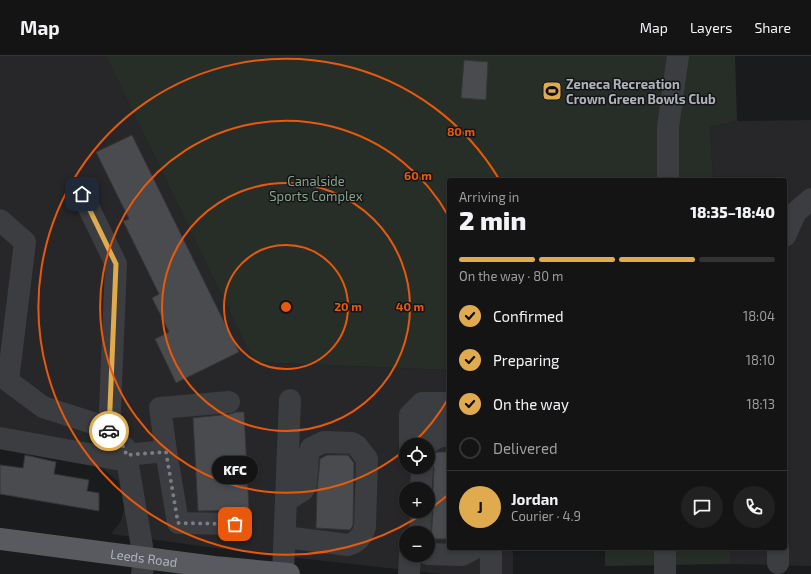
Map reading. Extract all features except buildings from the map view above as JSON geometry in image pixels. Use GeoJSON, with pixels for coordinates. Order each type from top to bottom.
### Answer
{"type":"FeatureCollection","features":[{"type":"Feature","properties":{"kind":"main road","name":"Leeds Road"},"geometry":{"type":"LineString","coordinates":[[0,539],[143,566],[289,574]]}},
{"type":"Feature","properties":{"kind":"lane"},"geometry":{"type":"LineString","coordinates":[[668,178],[668,127],[678,56]]}},
{"type":"Feature","properties":{"kind":"lane"},"geometry":{"type":"LineString","coordinates":[[82,194],[116,264],[109,434]]}},
{"type":"Feature","properties":{"kind":"lane"},"geometry":{"type":"LineString","coordinates":[[787,232],[796,212],[811,199]]}},
{"type":"Feature","properties":{"kind":"lane"},"geometry":{"type":"LineString","coordinates":[[0,220],[25,242],[8,381],[43,408],[98,425],[125,448],[143,566]]}},
{"type":"Feature","properties":{"kind":"lane"},"geometry":{"type":"LineString","coordinates":[[283,574],[290,400]]}},
{"type":"Feature","properties":{"kind":"lane"},"geometry":{"type":"LineString","coordinates":[[229,402],[160,408],[178,523],[235,524]]}},
{"type":"Feature","properties":{"kind":"lane"},"geometry":{"type":"LineString","coordinates":[[410,438],[410,414],[422,403],[447,403]]}},
{"type":"Feature","properties":{"kind":"lane"},"geometry":{"type":"LineString","coordinates":[[424,438],[424,431],[429,422],[439,418],[447,418]]}},
{"type":"Feature","properties":{"kind":"lane"},"geometry":{"type":"LineString","coordinates":[[435,438],[443,435],[447,436]]}},
{"type":"Feature","properties":{"kind":"lane"},"geometry":{"type":"LineString","coordinates":[[0,438],[127,458],[166,452]]}},
{"type":"Feature","properties":{"kind":"lane"},"geometry":{"type":"LineString","coordinates":[[285,537],[348,545],[356,543],[362,536],[364,527],[367,459],[362,451],[352,442],[318,444],[311,448],[308,456],[306,484],[303,490],[286,501]]}},
{"type":"Feature","properties":{"kind":"lane"},"geometry":{"type":"LineString","coordinates":[[665,550],[665,574]]}},
{"type":"Feature","properties":{"kind":"lane"},"geometry":{"type":"LineString","coordinates":[[435,554],[486,556]]}},
{"type":"Feature","properties":{"kind":"lane"},"geometry":{"type":"LineString","coordinates":[[409,574],[410,562]]}},
{"type":"Feature","properties":{"kind":"shaded area"},"geometry":{"type":"Polygon","coordinates":[[[0,56],[106,56],[254,362],[447,370],[447,550],[513,550],[513,574],[441,574],[253,553],[111,534],[121,521],[125,503],[118,481],[86,456],[0,439],[0,56]]]}},
{"type":"Feature","properties":{"kind":"shaded area"},"geometry":{"type":"Polygon","coordinates":[[[811,120],[811,566],[730,564],[730,550],[787,550],[787,178],[713,178],[710,127],[737,121],[811,120]]]}},
{"type":"Feature","properties":{"kind":"green space","name":"Canalside Sports Complex"},"geometry":{"type":"Polygon","coordinates":[[[106,56],[735,56],[737,121],[710,127],[713,178],[447,178],[447,370],[254,362],[106,56]]]}},
{"type":"Feature","properties":{"kind":"green space"},"geometry":{"type":"Polygon","coordinates":[[[605,550],[730,550],[730,564],[605,566],[605,550]]]}},
{"type":"Feature","properties":{"kind":"way so far"},"geometry":{"type":"LineString","coordinates":[[109,431],[109,434],[125,448],[126,455],[166,452],[178,523],[235,524]]}},
{"type":"Feature","properties":{"kind":"place","name":"Zeneca Recreation Crown Green Bowls Club"},"geometry":{"type":"Point","coordinates":[552,91]}},
{"type":"Feature","properties":{"kind":"place","name":"KFC"},"geometry":{"type":"Point","coordinates":[235,524]}},
{"type":"Feature","properties":{"kind":"route"},"geometry":{"type":"LineString","coordinates":[[82,194],[116,264],[109,431]]}}]}
